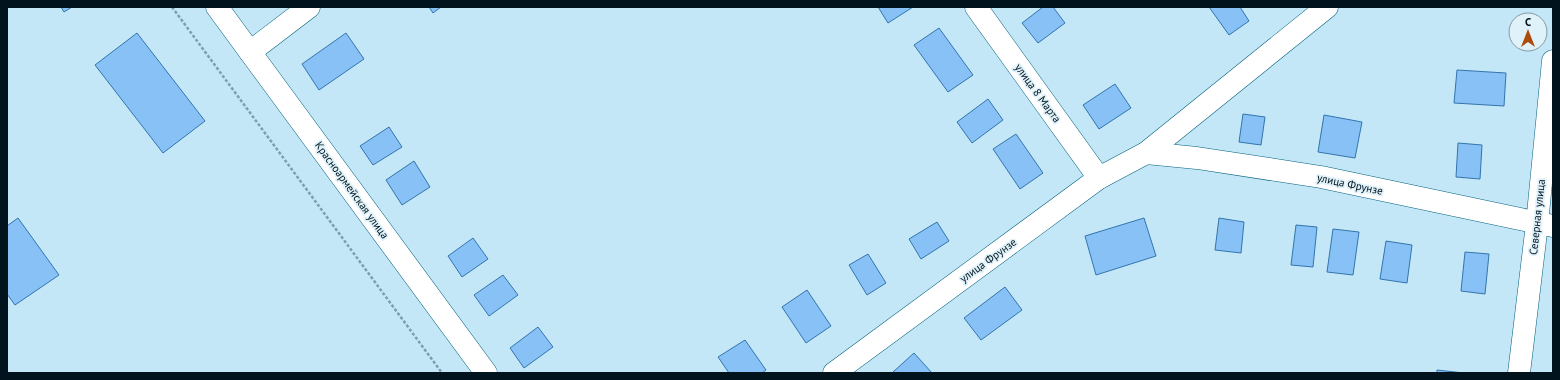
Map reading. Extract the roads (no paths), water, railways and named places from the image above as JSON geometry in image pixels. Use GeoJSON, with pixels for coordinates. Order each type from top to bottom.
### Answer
{"type":"FeatureCollection","features":[{"type":"Feature","properties":{"kind":"street","name":"Красноармейская улица"},"geometry":{"type":"LineString","coordinates":[[217,7],[486,373]]}},
{"type":"Feature","properties":{"kind":"street"},"geometry":{"type":"LineString","coordinates":[[250,52],[309,7]]}},
{"type":"Feature","properties":{"kind":"street","name":"улица 8 Марта"},"geometry":{"type":"LineString","coordinates":[[976,7],[1099,178]]}},
{"type":"Feature","properties":{"kind":"street","name":"улица Фрунзе"},"geometry":{"type":"LineString","coordinates":[[834,373],[1099,178],[1146,153],[1327,7]]}},
{"type":"Feature","properties":{"kind":"street","name":"Северная улица"},"geometry":{"type":"LineString","coordinates":[[1519,373],[1545,225],[1553,61]]}},
{"type":"Feature","properties":{"kind":"street","name":"улица Фрунзе"},"geometry":{"type":"LineString","coordinates":[[1146,153],[1197,158],[1321,177],[1545,225]]}}]}
